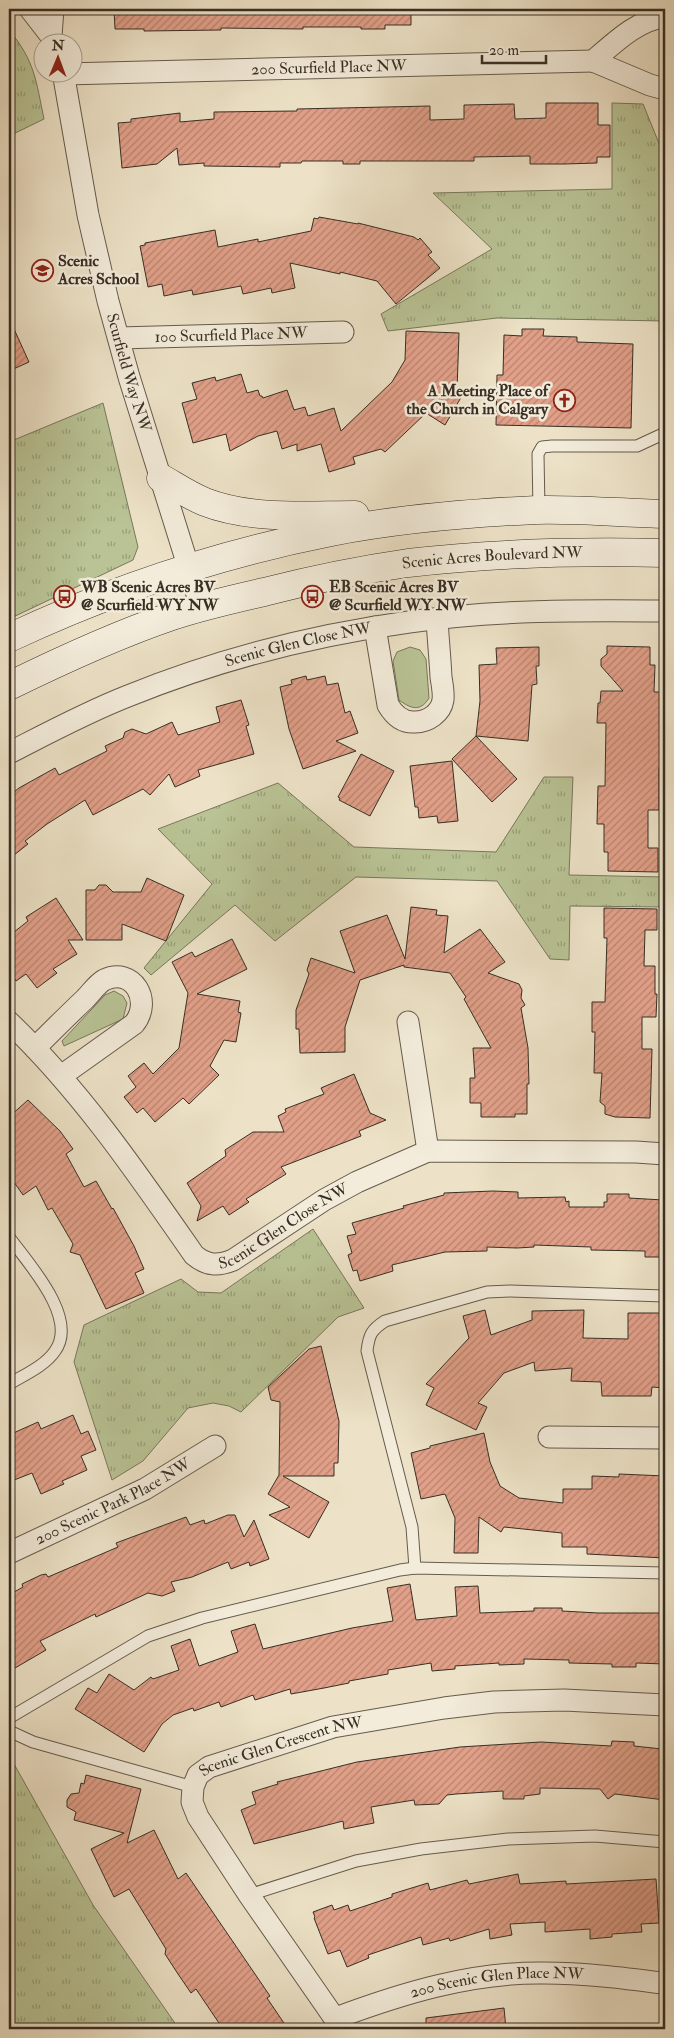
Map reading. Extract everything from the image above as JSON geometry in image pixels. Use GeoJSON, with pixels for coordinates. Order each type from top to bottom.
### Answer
{"type":"FeatureCollection","features":[{"type":"Feature","properties":{"kind":"street"},"geometry":{"type":"LineString","coordinates":[[30,9],[47,32]]}},
{"type":"Feature","properties":{"kind":"street"},"geometry":{"type":"LineString","coordinates":[[52,32],[53,9]]}},
{"type":"Feature","properties":{"kind":"street"},"geometry":{"type":"LineString","coordinates":[[593,61],[640,25],[652,18],[665,17]]}},
{"type":"Feature","properties":{"kind":"street","name":"200 Scurfield Place NW"},"geometry":{"type":"LineString","coordinates":[[82,73],[593,61],[650,85],[665,88]]}},
{"type":"Feature","properties":{"kind":"street","name":"Scurfield Way NW"},"geometry":{"type":"LineString","coordinates":[[66,82],[88,215],[129,377],[201,607]]}},
{"type":"Feature","properties":{"kind":"street","name":"100 Scurfield Place NW"},"geometry":{"type":"LineString","coordinates":[[119,338],[343,332]]}},
{"type":"Feature","properties":{"kind":"street"},"geometry":{"type":"LineString","coordinates":[[161,478],[205,502],[238,510],[295,515],[358,515],[388,523]]}},
{"type":"Feature","properties":{"kind":"street"},"geometry":{"type":"LineString","coordinates":[[9,638],[96,600],[159,577],[293,540],[331,532],[388,523],[539,510],[665,514]]}},
{"type":"Feature","properties":{"kind":"street","name":"Scenic Acres Boulevard NW"},"geometry":{"type":"LineString","coordinates":[[9,686],[102,643],[159,621],[201,607],[324,577],[408,563],[530,554],[665,553]]}},
{"type":"Feature","properties":{"kind":"street","name":"Scenic Glen Close NW"},"geometry":{"type":"LineString","coordinates":[[9,753],[100,707],[155,686],[279,647],[375,627],[437,618],[571,610],[665,611]]}},
{"type":"Feature","properties":{"kind":"street"},"geometry":{"type":"LineString","coordinates":[[375,627],[388,705],[400,719],[418,722],[427,720],[434,715],[443,700],[437,618]]}},
{"type":"Feature","properties":{"kind":"street"},"geometry":{"type":"LineString","coordinates":[[36,1048],[102,981],[119,977],[135,985],[143,1000],[140,1018],[61,1076]]}},
{"type":"Feature","properties":{"kind":"street","name":"Scenic Glen Close NW"},"geometry":{"type":"LineString","coordinates":[[9,1022],[61,1076],[127,1158],[194,1255],[202,1262],[222,1264],[233,1260],[324,1200],[357,1182],[428,1151],[626,1152],[665,1154]]}},
{"type":"Feature","properties":{"kind":"street"},"geometry":{"type":"LineString","coordinates":[[408,1022],[428,1151]]}},
{"type":"Feature","properties":{"kind":"street"},"geometry":{"type":"LineString","coordinates":[[550,1437],[665,1438]]}},
{"type":"Feature","properties":{"kind":"street","name":"200 Scenic Park Place NW"},"geometry":{"type":"LineString","coordinates":[[9,1553],[145,1489],[215,1446]]}},
{"type":"Feature","properties":{"kind":"street","name":"Scenic Glen Crescent NW"},"geometry":{"type":"LineString","coordinates":[[339,2024],[249,1895],[198,1817],[192,1802],[192,1787],[198,1775],[209,1767],[333,1727],[444,1708],[494,1702],[564,1700],[665,1705]]}},
{"type":"Feature","properties":{"kind":"street","name":"200 Scenic Glen Place NW"},"geometry":{"type":"LineString","coordinates":[[339,2024],[407,1992],[488,1976],[543,1973],[596,1975],[662,1983]]}},
{"type":"Feature","properties":{"kind":"lane"},"geometry":{"type":"LineString","coordinates":[[539,510],[538,454],[542,447],[637,446],[665,433]]}},
{"type":"Feature","properties":{"kind":"lane"},"geometry":{"type":"LineString","coordinates":[[9,1237],[40,1278],[56,1305],[62,1324],[61,1342],[55,1352],[39,1366],[9,1384]]}},
{"type":"Feature","properties":{"kind":"lane"},"geometry":{"type":"LineString","coordinates":[[415,1568],[412,1527],[367,1351],[368,1337],[376,1328],[385,1321],[487,1292],[665,1296]]}},
{"type":"Feature","properties":{"kind":"lane"},"geometry":{"type":"LineString","coordinates":[[9,1718],[148,1636],[211,1616],[400,1570],[415,1568],[665,1573]]}},
{"type":"Feature","properties":{"kind":"lane"},"geometry":{"type":"LineString","coordinates":[[9,1731],[33,1742],[192,1787]]}},
{"type":"Feature","properties":{"kind":"lane"},"geometry":{"type":"LineString","coordinates":[[249,1895],[356,1861],[420,1849],[508,1839],[595,1836],[665,1842]]}},
{"type":"Feature","properties":{"kind":"green space"},"geometry":{"type":"Polygon","coordinates":[[[9,30],[18,41],[32,70],[32,82],[36,82],[44,119],[9,136],[9,30]]]}},
{"type":"Feature","properties":{"kind":"green space"},"geometry":{"type":"Polygon","coordinates":[[[612,103],[643,104],[665,158],[665,321],[497,318],[388,331],[381,314],[492,249],[433,193],[612,189],[612,103]]]}},
{"type":"Feature","properties":{"kind":"green space"},"geometry":{"type":"Polygon","coordinates":[[[103,403],[138,547],[133,560],[9,619],[9,442],[103,403]]]}},
{"type":"Feature","properties":{"kind":"green space"},"geometry":{"type":"Polygon","coordinates":[[[410,647],[420,650],[426,659],[429,698],[422,706],[415,708],[399,700],[393,661],[397,652],[410,647]]]}},
{"type":"Feature","properties":{"kind":"green space"},"geometry":{"type":"Polygon","coordinates":[[[544,777],[573,777],[569,875],[665,877],[665,907],[570,906],[569,960],[550,959],[497,881],[356,877],[275,941],[235,905],[151,975],[144,968],[212,884],[158,829],[278,783],[354,847],[496,852],[544,777]]]}},
{"type":"Feature","properties":{"kind":"green space"},"geometry":{"type":"Polygon","coordinates":[[[114,991],[123,996],[127,1003],[123,1019],[64,1046],[62,1041],[105,995],[114,991]]]}},
{"type":"Feature","properties":{"kind":"green space"},"geometry":{"type":"Polygon","coordinates":[[[313,1229],[364,1308],[338,1317],[241,1412],[229,1406],[213,1403],[188,1408],[143,1461],[112,1480],[74,1362],[84,1325],[181,1279],[198,1292],[221,1293],[313,1229]]]}},
{"type":"Feature","properties":{"kind":"green space"},"geometry":{"type":"Polygon","coordinates":[[[9,1755],[93,1905],[179,2029],[9,2029],[9,1755]]]}},
{"type":"Feature","properties":{"kind":"building"},"geometry":{"type":"Polygon","coordinates":[[[114,9],[411,9],[411,25],[385,25],[385,29],[303,27],[303,29],[221,28],[221,30],[144,31],[144,29],[115,29],[114,9]]]}},
{"type":"Feature","properties":{"kind":"building"},"geometry":{"type":"Polygon","coordinates":[[[546,103],[598,103],[598,125],[610,125],[610,157],[597,157],[597,163],[564,164],[530,164],[530,156],[474,157],[474,161],[360,161],[360,164],[343,164],[343,161],[302,161],[301,163],[280,163],[280,167],[204,166],[204,163],[179,165],[177,148],[157,164],[122,168],[118,123],[131,122],[131,119],[180,113],[180,122],[214,119],[214,112],[430,106],[430,120],[464,119],[464,105],[514,104],[515,119],[546,118],[546,103]]]}},
{"type":"Feature","properties":{"kind":"building"},"geometry":{"type":"Polygon","coordinates":[[[319,217],[358,223],[414,237],[418,240],[420,238],[432,252],[428,255],[440,268],[396,304],[377,281],[290,263],[295,288],[272,293],[271,288],[243,294],[241,286],[193,295],[192,290],[164,296],[162,284],[148,287],[140,246],[145,245],[145,243],[215,230],[218,247],[258,239],[258,242],[311,231],[314,218],[318,219],[319,217]]]}},
{"type":"Feature","properties":{"kind":"building"},"geometry":{"type":"Polygon","coordinates":[[[9,318],[29,362],[9,371],[9,318]]]}},
{"type":"Feature","properties":{"kind":"building","name":"A Meeting Place of the Church in Calgary"},"geometry":{"type":"Polygon","coordinates":[[[522,329],[544,329],[543,336],[577,337],[577,342],[633,344],[631,428],[496,425],[497,375],[503,375],[504,335],[522,336],[522,329]]]}},
{"type":"Feature","properties":{"kind":"building"},"geometry":{"type":"Polygon","coordinates":[[[406,331],[459,333],[457,390],[463,394],[445,425],[426,413],[385,452],[381,449],[353,457],[355,464],[329,472],[321,444],[297,451],[297,444],[282,449],[277,431],[258,436],[230,451],[226,434],[193,443],[182,403],[197,399],[192,383],[215,377],[216,381],[241,374],[247,393],[258,390],[263,398],[287,390],[294,410],[305,407],[308,416],[334,408],[341,431],[392,382],[405,360],[406,331]]]}},
{"type":"Feature","properties":{"kind":"building"},"geometry":{"type":"Polygon","coordinates":[[[607,646],[650,647],[650,665],[655,665],[654,692],[661,692],[660,742],[664,742],[663,768],[659,768],[659,810],[648,810],[648,848],[658,848],[658,872],[608,871],[608,852],[604,852],[604,824],[597,824],[598,786],[605,786],[606,723],[597,723],[598,703],[600,703],[601,691],[623,691],[601,666],[601,659],[607,654],[607,646]]]}},
{"type":"Feature","properties":{"kind":"building"},"geometry":{"type":"Polygon","coordinates":[[[539,647],[539,666],[536,666],[537,684],[532,685],[528,741],[476,736],[480,701],[479,665],[497,664],[496,648],[539,647]]]}},
{"type":"Feature","properties":{"kind":"building"},"geometry":{"type":"Polygon","coordinates":[[[306,676],[307,680],[325,676],[327,685],[338,683],[345,713],[350,711],[358,733],[336,741],[356,751],[303,769],[289,729],[280,687],[292,684],[291,680],[306,676]]]}},
{"type":"Feature","properties":{"kind":"building"},"geometry":{"type":"Polygon","coordinates":[[[241,700],[249,725],[246,726],[254,754],[198,770],[200,776],[175,787],[169,774],[150,795],[143,789],[93,815],[85,800],[47,824],[25,841],[28,844],[9,859],[9,796],[19,788],[55,768],[59,775],[107,751],[105,746],[123,738],[125,732],[132,729],[146,734],[172,722],[178,735],[220,722],[216,707],[241,700]]]}},
{"type":"Feature","properties":{"kind":"building"},"geometry":{"type":"Polygon","coordinates":[[[476,736],[517,779],[492,802],[452,759],[476,736]]]}},
{"type":"Feature","properties":{"kind":"building"},"geometry":{"type":"Polygon","coordinates":[[[361,754],[394,771],[370,816],[339,800],[340,798],[338,797],[361,754]]]}},
{"type":"Feature","properties":{"kind":"building"},"geometry":{"type":"Polygon","coordinates":[[[452,761],[458,821],[438,823],[437,816],[419,818],[418,807],[415,807],[410,766],[452,761]]]}},
{"type":"Feature","properties":{"kind":"building"},"geometry":{"type":"Polygon","coordinates":[[[147,878],[184,895],[166,941],[122,924],[122,940],[86,940],[86,890],[95,890],[99,885],[106,885],[113,892],[141,892],[147,878]]]}},
{"type":"Feature","properties":{"kind":"building"},"geometry":{"type":"Polygon","coordinates":[[[56,898],[83,940],[68,940],[77,954],[53,969],[57,973],[37,988],[26,974],[16,981],[9,971],[9,936],[28,921],[26,917],[56,898]]]}},
{"type":"Feature","properties":{"kind":"building"},"geometry":{"type":"Polygon","coordinates":[[[411,907],[437,910],[436,915],[448,916],[444,953],[480,929],[505,962],[488,973],[519,984],[522,990],[521,998],[525,1005],[521,1008],[528,1048],[529,1084],[527,1084],[527,1114],[515,1114],[515,1117],[481,1117],[481,1103],[470,1103],[470,1078],[475,1078],[473,1048],[491,1048],[464,999],[466,997],[450,973],[404,967],[404,965],[360,980],[345,1027],[345,1052],[300,1053],[299,1029],[296,1029],[296,1010],[309,974],[307,970],[311,958],[355,973],[340,931],[387,915],[405,959],[411,907]]]}},
{"type":"Feature","properties":{"kind":"building"},"geometry":{"type":"Polygon","coordinates":[[[604,908],[657,909],[657,930],[645,930],[644,966],[655,966],[656,1017],[642,1017],[642,1049],[652,1049],[650,1118],[615,1117],[605,1114],[605,1106],[600,1102],[602,1073],[594,1073],[595,1032],[592,1032],[592,1002],[605,1002],[607,938],[604,938],[604,908]]]}},
{"type":"Feature","properties":{"kind":"building"},"geometry":{"type":"Polygon","coordinates":[[[232,939],[247,969],[197,994],[240,1001],[238,1012],[241,1013],[236,1042],[224,1040],[210,1066],[219,1075],[189,1104],[183,1098],[155,1122],[143,1108],[137,1113],[124,1097],[136,1087],[128,1076],[144,1063],[153,1074],[179,1048],[188,993],[172,962],[192,952],[195,957],[232,939]]]}},
{"type":"Feature","properties":{"kind":"building"},"geometry":{"type":"Polygon","coordinates":[[[354,1074],[370,1113],[386,1120],[359,1131],[361,1136],[281,1167],[286,1174],[246,1199],[249,1202],[229,1215],[223,1206],[197,1221],[201,1206],[187,1183],[226,1156],[225,1150],[253,1132],[284,1132],[278,1116],[286,1112],[285,1109],[324,1094],[321,1088],[354,1074]]]}},
{"type":"Feature","properties":{"kind":"building"},"geometry":{"type":"Polygon","coordinates":[[[28,1100],[60,1131],[73,1149],[66,1154],[84,1187],[96,1181],[113,1208],[134,1246],[144,1269],[135,1273],[144,1293],[106,1309],[80,1255],[70,1252],[73,1244],[52,1208],[48,1210],[36,1186],[23,1195],[9,1175],[9,1117],[28,1100]]]}},
{"type":"Feature","properties":{"kind":"building"},"geometry":{"type":"Polygon","coordinates":[[[518,1192],[518,1198],[565,1197],[566,1202],[569,1201],[569,1207],[604,1207],[604,1202],[607,1202],[607,1194],[629,1194],[629,1198],[663,1200],[663,1210],[665,1210],[665,1257],[645,1257],[645,1251],[591,1250],[591,1247],[534,1245],[534,1247],[517,1248],[487,1247],[487,1251],[445,1252],[392,1265],[393,1271],[360,1281],[357,1270],[353,1271],[348,1255],[352,1253],[347,1236],[356,1234],[352,1223],[444,1195],[444,1193],[518,1192]]]}},
{"type":"Feature","properties":{"kind":"building"},"geometry":{"type":"Polygon","coordinates":[[[485,1310],[491,1335],[532,1320],[532,1311],[584,1310],[583,1338],[628,1339],[628,1313],[665,1313],[665,1388],[652,1387],[651,1396],[602,1396],[601,1382],[571,1381],[572,1368],[535,1371],[534,1362],[504,1373],[478,1403],[487,1407],[476,1430],[426,1405],[434,1388],[426,1384],[469,1338],[463,1316],[485,1310]]]}},
{"type":"Feature","properties":{"kind":"building"},"geometry":{"type":"Polygon","coordinates":[[[321,1346],[339,1421],[338,1463],[334,1463],[334,1476],[283,1476],[329,1502],[309,1538],[269,1515],[290,1507],[268,1494],[279,1475],[280,1402],[271,1400],[268,1387],[309,1349],[321,1346]]]}},
{"type":"Feature","properties":{"kind":"building"},"geometry":{"type":"Polygon","coordinates":[[[73,1415],[81,1434],[88,1431],[96,1450],[81,1456],[87,1470],[62,1481],[64,1484],[41,1494],[32,1473],[9,1482],[9,1435],[38,1422],[41,1429],[73,1415]]]}},
{"type":"Feature","properties":{"kind":"building"},"geometry":{"type":"Polygon","coordinates":[[[484,1433],[490,1462],[500,1486],[519,1498],[563,1503],[563,1489],[592,1489],[592,1476],[619,1477],[619,1474],[665,1476],[665,1558],[587,1554],[587,1547],[562,1547],[562,1533],[504,1527],[501,1532],[479,1517],[478,1553],[454,1553],[455,1518],[445,1494],[421,1499],[411,1453],[430,1448],[430,1446],[484,1433]]]}},
{"type":"Feature","properties":{"kind":"building"},"geometry":{"type":"Polygon","coordinates":[[[228,1515],[235,1515],[244,1537],[254,1520],[269,1559],[250,1566],[249,1562],[231,1569],[228,1562],[192,1577],[171,1582],[175,1591],[162,1596],[148,1593],[96,1617],[95,1614],[40,1641],[46,1650],[15,1668],[9,1657],[9,1595],[23,1587],[22,1584],[41,1575],[46,1574],[48,1577],[118,1547],[116,1543],[186,1517],[190,1525],[204,1520],[205,1524],[228,1515]]]}},
{"type":"Feature","properties":{"kind":"building"},"geometry":{"type":"Polygon","coordinates":[[[410,1584],[416,1620],[457,1616],[455,1587],[478,1586],[480,1613],[534,1611],[534,1608],[562,1608],[562,1611],[598,1613],[665,1613],[665,1664],[636,1663],[636,1667],[612,1667],[612,1664],[569,1663],[569,1660],[524,1659],[524,1664],[499,1665],[499,1663],[455,1666],[455,1669],[432,1671],[431,1663],[388,1670],[388,1674],[324,1688],[291,1694],[290,1689],[255,1700],[253,1695],[221,1707],[219,1702],[194,1711],[193,1708],[173,1715],[162,1724],[144,1752],[75,1709],[88,1688],[97,1693],[109,1674],[134,1690],[151,1677],[153,1679],[179,1670],[171,1646],[190,1639],[199,1666],[238,1652],[231,1631],[255,1624],[263,1649],[352,1628],[393,1621],[387,1588],[410,1584]]]}},
{"type":"Feature","properties":{"kind":"building"},"geometry":{"type":"Polygon","coordinates":[[[612,1741],[634,1742],[634,1746],[662,1749],[660,1769],[665,1770],[665,1800],[615,1794],[608,1799],[600,1789],[540,1788],[540,1794],[524,1796],[524,1799],[503,1799],[503,1791],[456,1794],[447,1795],[439,1804],[415,1805],[414,1800],[371,1807],[374,1823],[344,1829],[343,1821],[254,1844],[241,1810],[256,1804],[252,1792],[278,1784],[277,1782],[357,1762],[460,1747],[541,1742],[611,1746],[612,1741]]]}},
{"type":"Feature","properties":{"kind":"building"},"geometry":{"type":"Polygon","coordinates":[[[86,1775],[141,1789],[127,1843],[154,1830],[178,1879],[186,1873],[270,1996],[267,1998],[288,2029],[223,2029],[196,1989],[191,1993],[178,1974],[165,1954],[166,1949],[129,1889],[114,1897],[91,1849],[124,1833],[74,1820],[76,1812],[67,1807],[67,1800],[71,1794],[79,1793],[81,1783],[84,1784],[86,1775]]]}},
{"type":"Feature","properties":{"kind":"building"},"geometry":{"type":"Polygon","coordinates":[[[518,1874],[520,1884],[566,1881],[566,1884],[656,1879],[659,1923],[641,1924],[642,1932],[612,1934],[612,1937],[590,1939],[590,1929],[545,1932],[545,1922],[510,1924],[512,1935],[490,1939],[489,1929],[450,1941],[449,1938],[423,1945],[421,1937],[368,1955],[369,1958],[347,1967],[340,1950],[328,1954],[314,1918],[313,1912],[332,1905],[334,1910],[348,1905],[350,1911],[392,1897],[392,1894],[428,1883],[430,1890],[467,1880],[469,1884],[518,1874]]]}},
{"type":"Feature","properties":{"kind":"building"},"geometry":{"type":"Polygon","coordinates":[[[504,2008],[506,2029],[426,2029],[426,2018],[504,2008]]]}},
{"type":"Feature","properties":{"kind":"place","name":"Scenic Acres School"},"geometry":{"type":"Point","coordinates":[42,270]}},
{"type":"Feature","properties":{"kind":"place","name":"A Meeting Place of the Church in Calgary"},"geometry":{"type":"Point","coordinates":[564,400]}},
{"type":"Feature","properties":{"kind":"place","name":"WB Scenic Acres BV @ Scurfield WY NW"},"geometry":{"type":"Point","coordinates":[65,596]}},
{"type":"Feature","properties":{"kind":"place","name":"EB Scenic Acres BV @ Scurfield WY NW"},"geometry":{"type":"Point","coordinates":[313,596]}}]}
